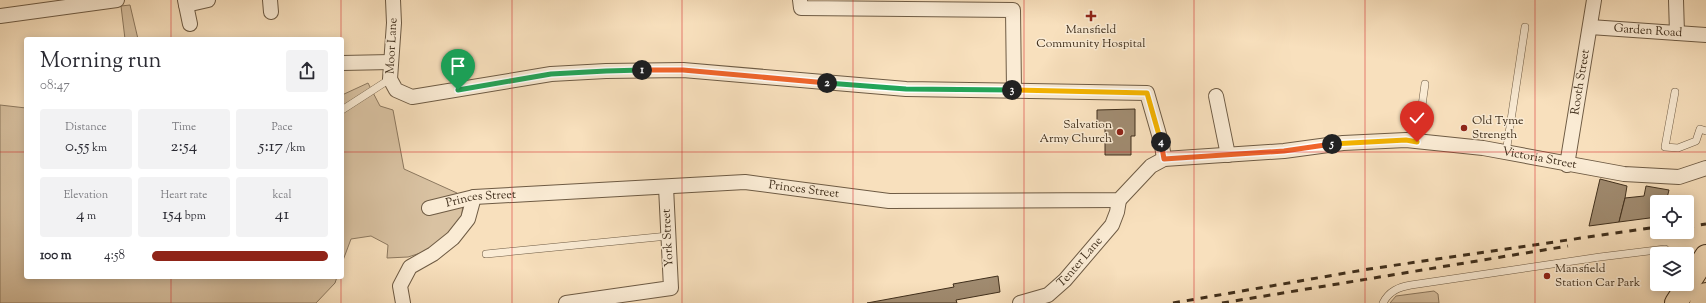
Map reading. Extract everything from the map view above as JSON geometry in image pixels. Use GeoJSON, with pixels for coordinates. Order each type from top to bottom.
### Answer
{"type":"FeatureCollection","features":[{"type":"Feature","properties":{"kind":"highway"},"geometry":{"type":"LineString","coordinates":[[1676,303],[1706,256]]}},
{"type":"Feature","properties":{"kind":"highway"},"geometry":{"type":"LineString","coordinates":[[1701,303],[1706,294]]}},
{"type":"Feature","properties":{"kind":"street"},"geometry":{"type":"LineString","coordinates":[[0,16],[117,0]]}},
{"type":"Feature","properties":{"kind":"street"},"geometry":{"type":"LineString","coordinates":[[190,24],[185,2],[208,0]]}},
{"type":"Feature","properties":{"kind":"street","name":"Moor Lane"},"geometry":{"type":"LineString","coordinates":[[393,0],[394,23],[391,62],[393,85]]}},
{"type":"Feature","properties":{"kind":"street"},"geometry":{"type":"LineString","coordinates":[[800,0],[800,8],[1013,10],[1014,90]]}},
{"type":"Feature","properties":{"kind":"street","name":"Rooth Street"},"geometry":{"type":"LineString","coordinates":[[1567,164],[1594,0]]}},
{"type":"Feature","properties":{"kind":"street"},"geometry":{"type":"LineString","coordinates":[[1676,0],[1677,33]]}},
{"type":"Feature","properties":{"kind":"street","name":"Garden Road"},"geometry":{"type":"LineString","coordinates":[[1590,27],[1706,35]]}},
{"type":"Feature","properties":{"kind":"street"},"geometry":{"type":"LineString","coordinates":[[344,63],[391,62]]}},
{"type":"Feature","properties":{"kind":"street"},"geometry":{"type":"LineString","coordinates":[[393,85],[412,98],[551,74],[606,71],[683,70],[906,89],[1147,93],[1162,145],[1164,159],[1151,166],[1119,200]]}},
{"type":"Feature","properties":{"kind":"street"},"geometry":{"type":"LineString","coordinates":[[1216,96],[1228,155]]}},
{"type":"Feature","properties":{"kind":"street","name":"Victoria Street"},"geometry":{"type":"LineString","coordinates":[[1164,159],[1284,151],[1344,143],[1406,140],[1483,148],[1624,174],[1679,177],[1706,168]]}},
{"type":"Feature","properties":{"kind":"street","name":"Princes Street"},"geometry":{"type":"LineString","coordinates":[[429,208],[474,197],[745,182],[889,201],[1119,200]]}},
{"type":"Feature","properties":{"kind":"street","name":"York Street"},"geometry":{"type":"LineString","coordinates":[[566,303],[671,288],[666,187]]}},
{"type":"Feature","properties":{"kind":"street"},"geometry":{"type":"LineString","coordinates":[[403,303],[400,286],[410,267],[434,254],[453,238],[468,219],[474,197]]}},
{"type":"Feature","properties":{"kind":"street","name":"Tenter Lane"},"geometry":{"type":"LineString","coordinates":[[1020,303],[1048,295],[1065,280],[1112,225],[1117,212],[1119,200]]}},
{"type":"Feature","properties":{"kind":"lane"},"geometry":{"type":"LineString","coordinates":[[1669,0],[1676,0]]}},
{"type":"Feature","properties":{"kind":"lane"},"geometry":{"type":"LineString","coordinates":[[1506,153],[1525,27]]}},
{"type":"Feature","properties":{"kind":"lane"},"geometry":{"type":"LineString","coordinates":[[1417,142],[1425,84]]}},
{"type":"Feature","properties":{"kind":"lane"},"geometry":{"type":"LineString","coordinates":[[344,109],[393,85]]}},
{"type":"Feature","properties":{"kind":"lane"},"geometry":{"type":"LineString","coordinates":[[1675,92],[1665,147],[1678,148],[1696,141],[1700,129],[1706,130]]}},
{"type":"Feature","properties":{"kind":"lane"},"geometry":{"type":"LineString","coordinates":[[486,254],[668,236]]}},
{"type":"Feature","properties":{"kind":"lane"},"geometry":{"type":"LineString","coordinates":[[1382,303],[1388,294],[1400,287],[1650,251]]}},
{"type":"Feature","properties":{"kind":"shaded area"},"geometry":{"type":"Polygon","coordinates":[[[130,5],[138,37],[125,37],[121,6],[130,5]]]}},
{"type":"Feature","properties":{"kind":"shaded area"},"geometry":{"type":"Polygon","coordinates":[[[368,83],[380,106],[393,110],[404,169],[457,193],[463,205],[461,220],[450,235],[430,250],[408,257],[387,258],[388,245],[371,236],[351,239],[344,258],[344,94],[368,83]]]}},
{"type":"Feature","properties":{"kind":"shaded area"},"geometry":{"type":"Polygon","coordinates":[[[0,105],[24,108],[24,279],[336,279],[335,283],[316,303],[0,303],[0,105]]]}},
{"type":"Feature","properties":{"kind":"shaded area"},"geometry":{"type":"Polygon","coordinates":[[[1434,291],[1438,294],[1439,303],[1390,303],[1396,296],[1434,291]]]}},
{"type":"Feature","properties":{"kind":"building","name":"Salvation Army Church"},"geometry":{"type":"Polygon","coordinates":[[[1135,109],[1135,136],[1131,136],[1131,155],[1105,155],[1105,128],[1097,128],[1097,110],[1135,109]]]}},
{"type":"Feature","properties":{"kind":"building"},"geometry":{"type":"Polygon","coordinates":[[[1600,179],[1627,186],[1625,198],[1619,222],[1589,226],[1600,179]]]}},
{"type":"Feature","properties":{"kind":"building"},"geometry":{"type":"Polygon","coordinates":[[[1646,186],[1669,190],[1668,195],[1650,195],[1650,218],[1619,222],[1625,198],[1644,196],[1646,186]]]}},
{"type":"Feature","properties":{"kind":"building"},"geometry":{"type":"Polygon","coordinates":[[[998,276],[1000,292],[956,300],[957,303],[867,303],[954,287],[953,284],[998,276]]]}},
{"type":"Feature","properties":{"kind":"railway"},"geometry":{"type":"LineString","coordinates":[[1694,226],[1706,224]]}},
{"type":"Feature","properties":{"kind":"railway"},"geometry":{"type":"LineString","coordinates":[[1173,303],[1369,269],[1650,228]]}},
{"type":"Feature","properties":{"kind":"railway"},"geometry":{"type":"LineString","coordinates":[[1222,303],[1568,246]]}},
{"type":"Feature","properties":{"kind":"place","name":"Mansfield Community Hospital"},"geometry":{"type":"Point","coordinates":[1091,16]}},
{"type":"Feature","properties":{"kind":"place","name":"Old Tyme Strength"},"geometry":{"type":"Point","coordinates":[1464,128]}},
{"type":"Feature","properties":{"kind":"place","name":"Salvation Army Church"},"geometry":{"type":"Point","coordinates":[1120,132]}},
{"type":"Feature","properties":{"kind":"place","name":"Mansfield Station Car Park"},"geometry":{"type":"Point","coordinates":[1547,276]}},
{"type":"Feature","properties":{"kind":"route"},"geometry":{"type":"LineString","coordinates":[[458,90],[551,74],[606,71],[683,70],[906,89],[1147,93],[1162,145],[1164,159],[1284,151],[1344,143],[1406,140],[1417,142]]}}]}
